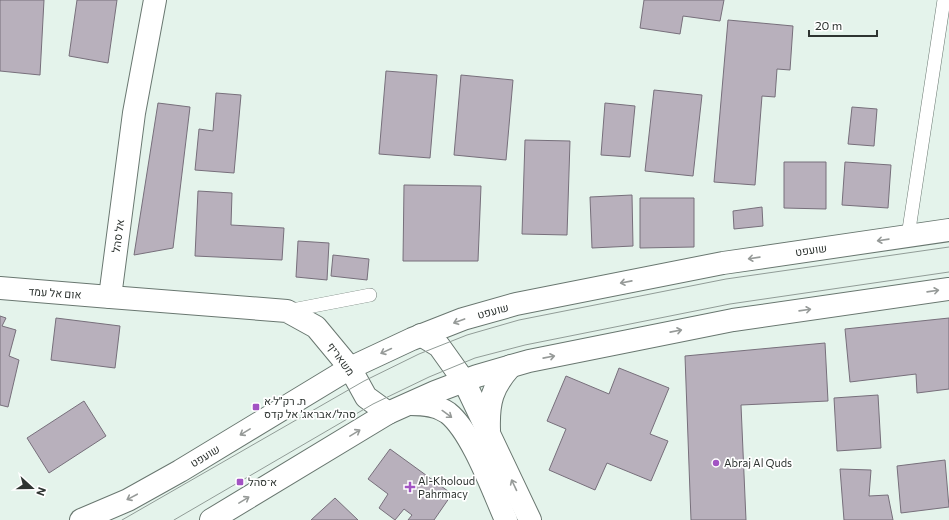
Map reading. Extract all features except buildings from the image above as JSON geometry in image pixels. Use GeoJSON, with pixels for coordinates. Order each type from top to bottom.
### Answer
{"type":"FeatureCollection","features":[{"type":"Feature","properties":{"kind":"street","name":"אל סהל"},"geometry":{"type":"LineString","coordinates":[[110,297],[134,113],[155,0]]}},
{"type":"Feature","properties":{"kind":"street","name":"שועפט"},"geometry":{"type":"LineString","coordinates":[[81,520],[128,500],[180,472],[350,368],[421,335],[463,319],[523,303],[724,263],[949,230]]}},
{"type":"Feature","properties":{"kind":"street","name":"אום אל עמד"},"geometry":{"type":"LineString","coordinates":[[0,288],[110,297]]}},
{"type":"Feature","properties":{"kind":"street"},"geometry":{"type":"LineString","coordinates":[[211,520],[388,413],[464,381],[511,366],[537,359],[733,320],[949,289]]}},
{"type":"Feature","properties":{"kind":"street"},"geometry":{"type":"LineString","coordinates":[[110,297],[287,311]]}},
{"type":"Feature","properties":{"kind":"street","name":"משאריף"},"geometry":{"type":"LineString","coordinates":[[287,311],[316,327],[350,368],[366,397],[388,413]]}},
{"type":"Feature","properties":{"kind":"street"},"geometry":{"type":"LineString","coordinates":[[421,335],[439,346],[464,381],[530,520]]}},
{"type":"Feature","properties":{"kind":"street"},"geometry":{"type":"LineString","coordinates":[[489,434],[488,410],[492,395],[499,380],[511,366]]}},
{"type":"Feature","properties":{"kind":"street"},"geometry":{"type":"LineString","coordinates":[[410,404],[427,404],[438,408],[456,421],[469,440],[506,520]]}},
{"type":"Feature","properties":{"kind":"lane"},"geometry":{"type":"LineString","coordinates":[[908,236],[944,0]]}},
{"type":"Feature","properties":{"kind":"lane"},"geometry":{"type":"LineString","coordinates":[[287,311],[370,295]]}},
{"type":"Feature","properties":{"kind":"tram line"},"geometry":{"type":"LineString","coordinates":[[122,520],[364,381],[419,354],[467,335],[519,320],[726,279],[949,247]]}},
{"type":"Feature","properties":{"kind":"tram line"},"geometry":{"type":"LineString","coordinates":[[174,520],[373,404],[429,377],[475,358],[525,345],[730,304],[949,272]]}},
{"type":"Feature","properties":{"kind":"place","name":"ת. רק״ל א סהל/אבראג׳ אל קדס"},"geometry":{"type":"Point","coordinates":[256,407]}},
{"type":"Feature","properties":{"kind":"place","name":"Abraj Al Quds"},"geometry":{"type":"Point","coordinates":[716,463]}},
{"type":"Feature","properties":{"kind":"place","name":"א־סהל"},"geometry":{"type":"Point","coordinates":[240,482]}},
{"type":"Feature","properties":{"kind":"place","name":"Al-Kholoud Pahrmacy"},"geometry":{"type":"Point","coordinates":[410,487]}}]}
